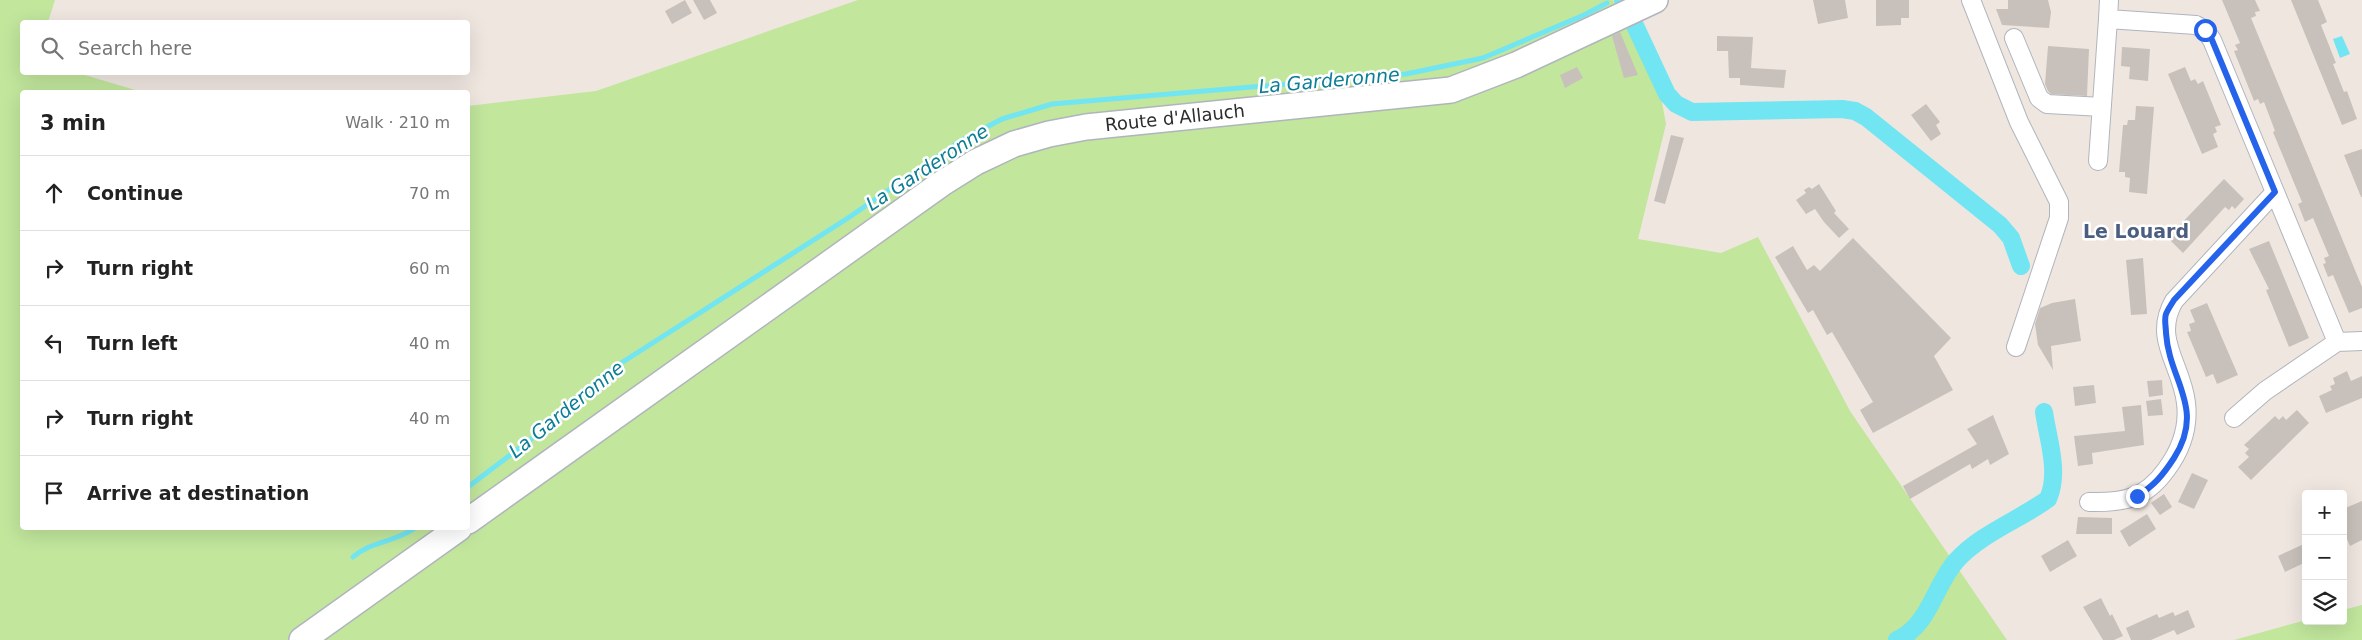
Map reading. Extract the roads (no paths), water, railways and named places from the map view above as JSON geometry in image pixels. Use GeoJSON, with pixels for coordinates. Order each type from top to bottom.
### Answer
{"type":"FeatureCollection","features":[{"type":"Feature","properties":{"kind":"main road","name":"Route d'Allauch"},"geometry":{"type":"LineString","coordinates":[[470,521],[905,209],[976,162],[1014,144],[1049,134],[1086,127],[1451,90],[1516,65],[1636,6],[1655,0]]}},
{"type":"Feature","properties":{"kind":"main road"},"geometry":{"type":"LineString","coordinates":[[302,640],[368,591],[456,530]]}},
{"type":"Feature","properties":{"kind":"street"},"geometry":{"type":"LineString","coordinates":[[1971,0],[2019,122],[2060,202],[2059,218],[2016,347]]}},
{"type":"Feature","properties":{"kind":"street"},"geometry":{"type":"LineString","coordinates":[[2098,161],[2109,0]]}},
{"type":"Feature","properties":{"kind":"street"},"geometry":{"type":"LineString","coordinates":[[2108,19],[2196,25],[2205,30],[2212,40],[2337,342]]}},
{"type":"Feature","properties":{"kind":"street"},"geometry":{"type":"LineString","coordinates":[[2014,38],[2039,98],[2047,104],[2102,107]]}},
{"type":"Feature","properties":{"kind":"street"},"geometry":{"type":"LineString","coordinates":[[2089,502],[2116,502],[2137,496],[2155,485],[2180,448],[2187,424],[2186,401],[2167,341],[2165,315],[2174,300],[2275,192]]}},
{"type":"Feature","properties":{"kind":"street"},"geometry":{"type":"LineString","coordinates":[[2234,418],[2265,391],[2337,342],[2362,341]]}},
{"type":"Feature","properties":{"kind":"water"},"geometry":{"type":"Polygon","coordinates":[[[2342,36],[2350,54],[2340,58],[2333,39],[2342,36]]]}},
{"type":"Feature","properties":{"kind":"waterway"},"geometry":{"type":"LineString","coordinates":[[1623,0],[1667,94],[1676,104],[1692,112],[1842,109],[1855,111],[1866,117],[2000,225],[2011,238],[2021,266]]}},
{"type":"Feature","properties":{"kind":"waterway","name":"La Garderonne"},"geometry":{"type":"LineString","coordinates":[[470,485],[576,405],[604,374],[848,218],[960,141],[1002,119],[1052,104],[1406,74],[1483,58],[1584,15],[1607,3]]}},
{"type":"Feature","properties":{"kind":"waterway"},"geometry":{"type":"LineString","coordinates":[[1897,640],[1917,625],[1949,571],[1966,551],[1988,535],[2048,499],[2053,478],[2053,467],[2044,412]]}},
{"type":"Feature","properties":{"kind":"waterway","name":"La Garderonne"},"geometry":{"type":"LineString","coordinates":[[353,557],[368,548],[412,530]]}},
{"type":"Feature","properties":{"kind":"district","name":"Le Louard"},"geometry":{"type":"Point","coordinates":[2136,231]}}]}
